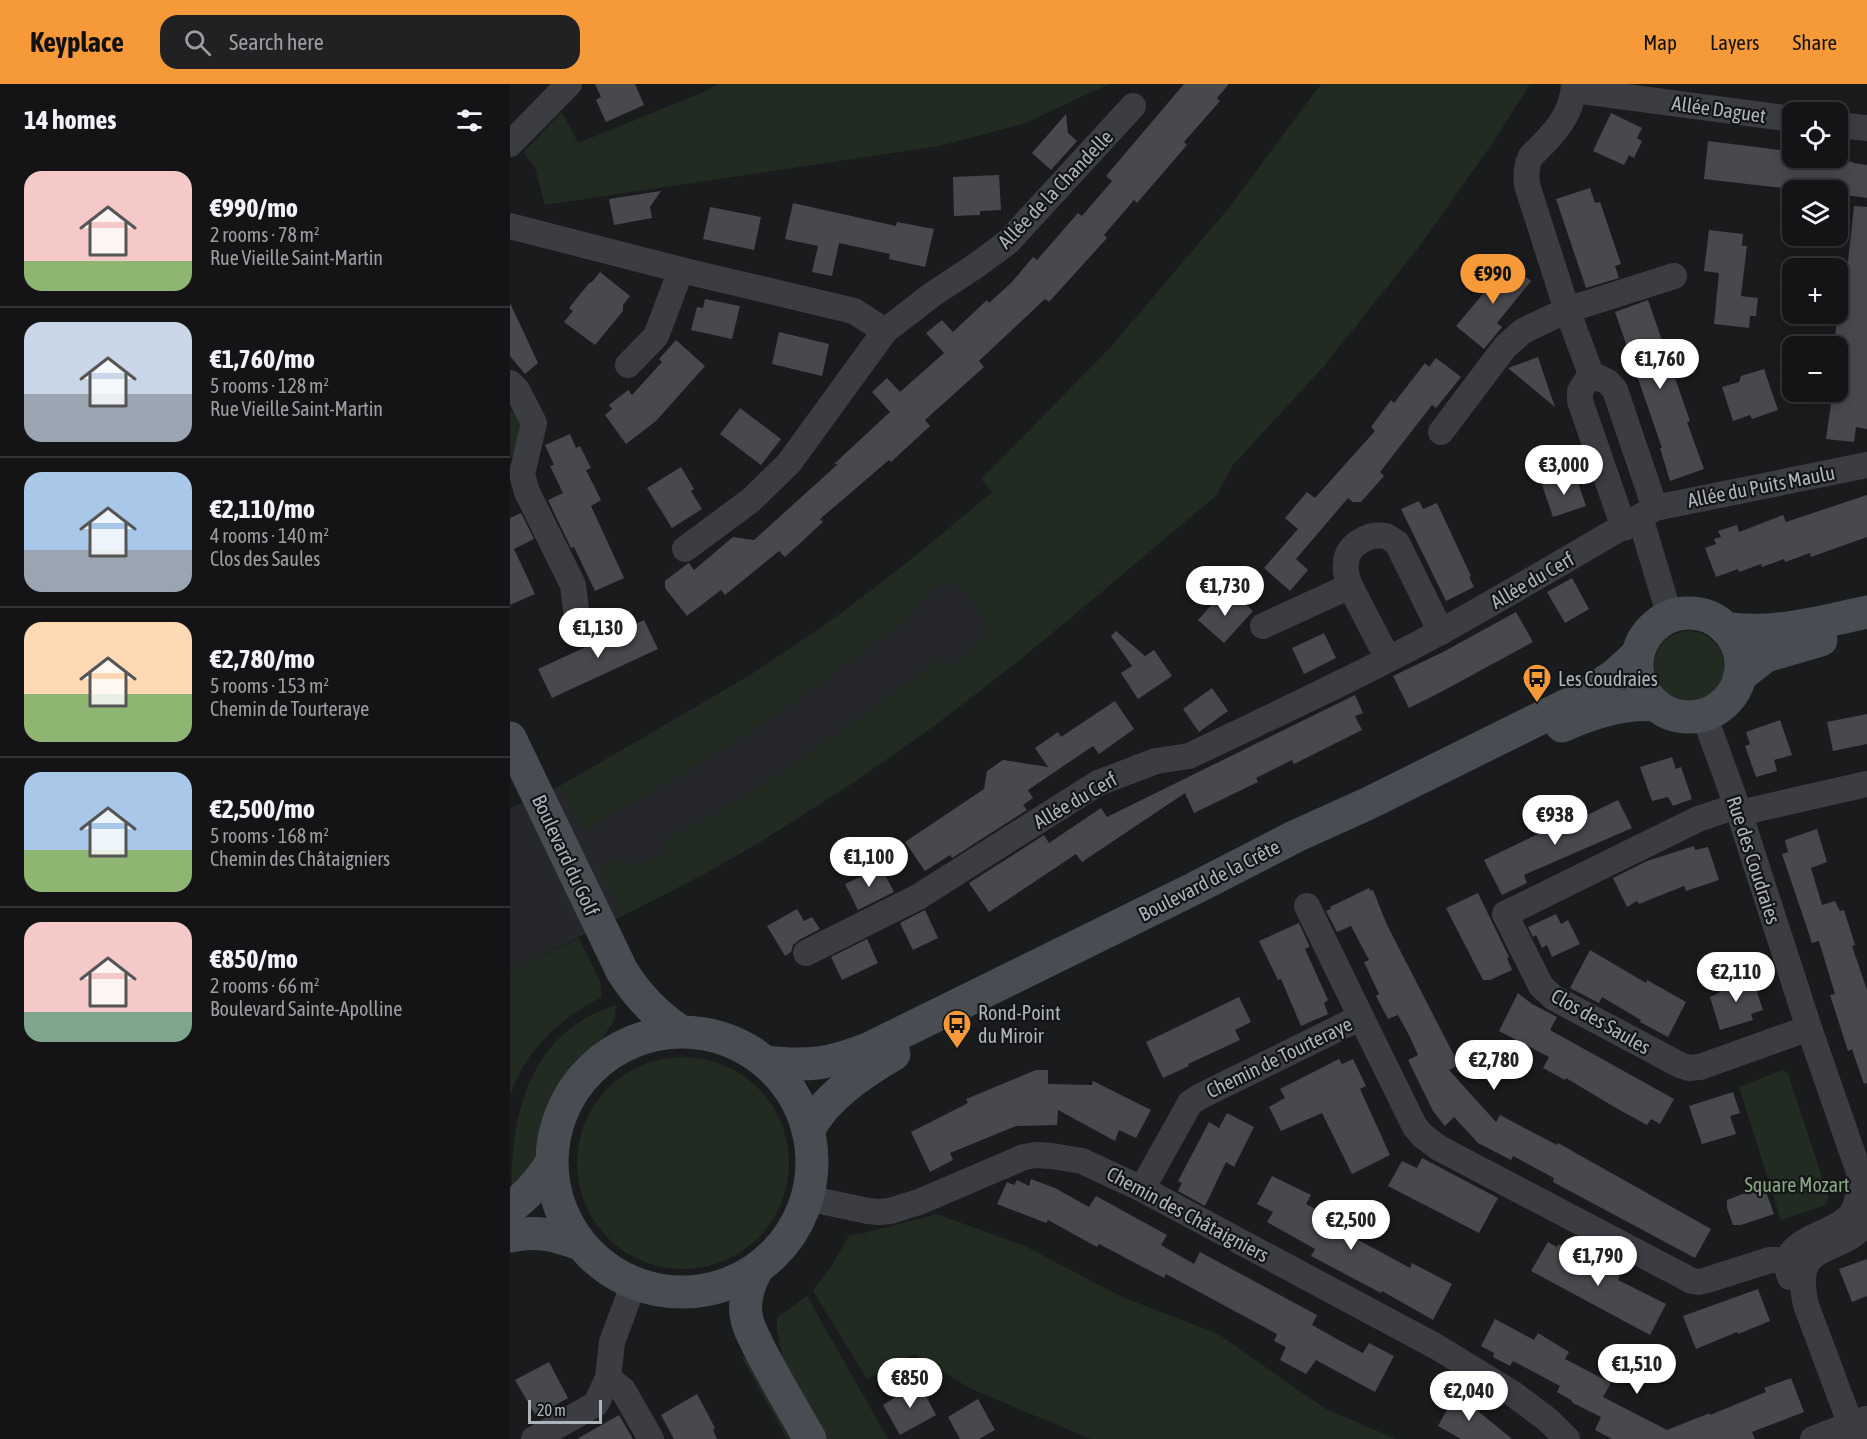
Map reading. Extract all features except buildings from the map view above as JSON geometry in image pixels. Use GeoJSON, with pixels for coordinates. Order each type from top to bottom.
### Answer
{"type":"FeatureCollection","features":[{"type":"Feature","properties":{"kind":"main road"},"geometry":{"type":"LineString","coordinates":[[1725,628],[1748,631],[1785,628],[1867,612]]}},
{"type":"Feature","properties":{"kind":"main road"},"geometry":{"type":"LineString","coordinates":[[1670,617],[1681,614],[1699,615],[1716,621],[1731,635],[1738,651],[1740,676],[1736,688],[1720,707],[1704,715]]}},
{"type":"Feature","properties":{"kind":"main road","name":"Boulevard de la Crête"},"geometry":{"type":"LineString","coordinates":[[765,1062],[791,1065],[820,1064],[836,1061],[870,1048],[1194,890],[1296,836],[1367,804],[1562,708],[1608,680],[1638,654],[1647,634],[1670,617]]}},
{"type":"Feature","properties":{"kind":"main road"},"geometry":{"type":"LineString","coordinates":[[1740,676],[1766,656],[1807,643],[1867,629]]}},
{"type":"Feature","properties":{"kind":"main road"},"geometry":{"type":"LineString","coordinates":[[1638,654],[1640,682],[1648,697],[1656,705]]}},
{"type":"Feature","properties":{"kind":"main road","name":"Boulevard de la Crête"},"geometry":{"type":"LineString","coordinates":[[808,1131],[831,1101],[865,1072],[958,1019],[1568,723],[1614,708],[1638,705],[1656,705],[1679,716],[1704,715]]}},
{"type":"Feature","properties":{"kind":"main road","name":"Boulevard du Golf"},"geometry":{"type":"LineString","coordinates":[[510,738],[622,971],[652,1009],[680,1031]]}},
{"type":"Feature","properties":{"kind":"main road","name":"Boulevard du Golf"},"geometry":{"type":"LineString","coordinates":[[618,1048],[625,1017],[626,998],[622,971]]}},
{"type":"Feature","properties":{"kind":"main road"},"geometry":{"type":"LineString","coordinates":[[680,1031],[706,1034],[732,1041],[765,1062],[791,1091],[803,1114],[811,1146],[812,1169],[807,1198],[800,1218],[782,1246],[757,1269],[738,1280],[718,1288],[696,1292],[654,1289],[634,1283],[605,1267],[581,1244],[562,1212],[554,1188],[551,1163],[556,1126],[572,1091],[597,1062],[618,1048],[648,1036],[680,1031]]}},
{"type":"Feature","properties":{"kind":"main road"},"geometry":{"type":"LineString","coordinates":[[510,1208],[530,1191],[551,1163]]}},
{"type":"Feature","properties":{"kind":"main road"},"geometry":{"type":"LineString","coordinates":[[510,1236],[540,1232],[581,1244]]}},
{"type":"Feature","properties":{"kind":"main road"},"geometry":{"type":"LineString","coordinates":[[757,1269],[746,1295],[746,1316],[749,1327],[810,1439]]}},
{"type":"Feature","properties":{"kind":"main road"},"geometry":{"type":"LineString","coordinates":[[696,1292],[718,1302],[728,1310],[762,1353]]}},
{"type":"Feature","properties":{"kind":"street"},"geometry":{"type":"LineString","coordinates":[[510,144],[569,84]]}},
{"type":"Feature","properties":{"kind":"street"},"geometry":{"type":"LineString","coordinates":[[1574,87],[1571,103],[1564,119],[1531,156],[1527,163],[1526,174],[1527,185],[1567,310],[1591,374]]}},
{"type":"Feature","properties":{"kind":"street","name":"Allée Daguet"},"geometry":{"type":"LineString","coordinates":[[1574,87],[1782,118]]}},
{"type":"Feature","properties":{"kind":"street","name":"Allée de la Chandelle"},"geometry":{"type":"LineString","coordinates":[[685,549],[751,500],[789,463],[885,331],[933,294],[1008,242],[1133,106]]}},
{"type":"Feature","properties":{"kind":"street"},"geometry":{"type":"LineString","coordinates":[[1848,126],[1867,129]]}},
{"type":"Feature","properties":{"kind":"street"},"geometry":{"type":"LineString","coordinates":[[510,226],[854,311],[885,331]]}},
{"type":"Feature","properties":{"kind":"street"},"geometry":{"type":"LineString","coordinates":[[628,364],[656,336],[681,270]]}},
{"type":"Feature","properties":{"kind":"street"},"geometry":{"type":"LineString","coordinates":[[1441,432],[1505,347],[1523,331],[1567,310],[1674,276]]}},
{"type":"Feature","properties":{"kind":"street"},"geometry":{"type":"LineString","coordinates":[[1591,374],[1600,376],[1616,390],[1640,518],[1670,617]]}},
{"type":"Feature","properties":{"kind":"street"},"geometry":{"type":"LineString","coordinates":[[1591,374],[1580,391],[1580,402],[1640,518]]}},
{"type":"Feature","properties":{"kind":"street"},"geometry":{"type":"LineString","coordinates":[[510,383],[517,390],[534,423],[522,474],[527,492],[573,585],[576,610]]}},
{"type":"Feature","properties":{"kind":"street","name":"Allée du Puits Maulu"},"geometry":{"type":"LineString","coordinates":[[1640,518],[1867,465]]}},
{"type":"Feature","properties":{"kind":"street","name":"Allée du Cerf"},"geometry":{"type":"LineString","coordinates":[[806,953],[918,897],[1098,783],[1156,761],[1189,756],[1388,659],[1441,632],[1640,518]]}},
{"type":"Feature","properties":{"kind":"street"},"geometry":{"type":"LineString","coordinates":[[1388,659],[1346,574],[1345,560],[1362,539],[1387,536],[1397,543],[1441,632]]}},
{"type":"Feature","properties":{"kind":"street"},"geometry":{"type":"LineString","coordinates":[[1263,626],[1350,586]]}},
{"type":"Feature","properties":{"kind":"street","name":"Rue des Coudraies"},"geometry":{"type":"LineString","coordinates":[[1704,715],[1738,809],[1809,1029],[1863,1185],[1849,1217],[1796,1247],[1796,1266]]}},
{"type":"Feature","properties":{"kind":"street"},"geometry":{"type":"LineString","coordinates":[[1738,809],[1867,784]]}},
{"type":"Feature","properties":{"kind":"street","name":"Clos des Saules"},"geometry":{"type":"LineString","coordinates":[[1738,809],[1698,819],[1506,914],[1541,986],[1554,998],[1680,1065],[1689,1068],[1700,1067],[1809,1029]]}},
{"type":"Feature","properties":{"kind":"street","name":"Chemin de Tourteraye"},"geometry":{"type":"LineString","coordinates":[[1307,906],[1415,1127],[1438,1148],[1692,1281],[1707,1280],[1770,1260],[1796,1266]]}},
{"type":"Feature","properties":{"kind":"street","name":"Chemin de Tourteraye"},"geometry":{"type":"LineString","coordinates":[[1142,1189],[1190,1103],[1199,1096],[1361,1017]]}},
{"type":"Feature","properties":{"kind":"street","name":"Chemin des Châtaigniers"},"geometry":{"type":"LineString","coordinates":[[807,1198],[879,1212],[890,1211],[919,1202],[1009,1163],[1035,1155],[1065,1157],[1082,1161],[1117,1175],[1437,1347],[1512,1393],[1541,1414],[1567,1439]]}},
{"type":"Feature","properties":{"kind":"street"},"geometry":{"type":"LineString","coordinates":[[1812,1439],[1858,1427],[1806,1305],[1788,1272],[1812,1259],[1823,1249],[1859,1231],[1867,1221]]}},
{"type":"Feature","properties":{"kind":"street"},"geometry":{"type":"LineString","coordinates":[[534,1439],[596,1404],[608,1378],[612,1342],[634,1283]]}},
{"type":"Feature","properties":{"kind":"street"},"geometry":{"type":"LineString","coordinates":[[608,1378],[623,1390],[651,1439]]}},
{"type":"Feature","properties":{"kind":"shaded area"},"geometry":{"type":"Polygon","coordinates":[[[993,492],[1041,642],[935,725],[848,786],[760,842],[712,870],[510,971],[510,808],[560,786],[750,675],[835,618],[917,555],[993,492]]]}},
{"type":"Feature","properties":{"kind":"green space"},"geometry":{"type":"Polygon","coordinates":[[[717,84],[1109,84],[1023,124],[939,146],[545,205],[535,167],[523,152],[562,112],[578,143],[704,92],[717,84]]]}},
{"type":"Feature","properties":{"kind":"green space"},"geometry":{"type":"Polygon","coordinates":[[[1321,84],[1530,84],[1492,144],[1416,251],[1324,366],[1233,465],[1216,496],[1042,642],[908,744],[771,835],[622,916],[600,869],[621,859],[633,867],[666,851],[662,842],[723,809],[778,774],[938,660],[952,665],[987,637],[988,629],[985,619],[958,585],[947,582],[926,597],[910,617],[782,711],[701,763],[584,831],[560,786],[700,705],[803,640],[896,572],[992,492],[981,479],[1109,349],[1227,210],[1321,84]]]}},
{"type":"Feature","properties":{"kind":"green space"},"geometry":{"type":"Polygon","coordinates":[[[510,411],[518,415],[523,426],[525,440],[510,458],[510,411]]]}},
{"type":"Feature","properties":{"kind":"green space"},"geometry":{"type":"Polygon","coordinates":[[[1689,631],[1702,634],[1714,641],[1721,653],[1724,666],[1721,679],[1714,691],[1702,698],[1689,701],[1676,698],[1664,691],[1657,679],[1654,666],[1657,653],[1664,641],[1676,634],[1689,631]]]}},
{"type":"Feature","properties":{"kind":"green space"},"geometry":{"type":"Polygon","coordinates":[[[579,938],[600,982],[602,997],[572,1015],[546,1038],[525,1065],[510,1096],[510,971],[579,938]]]}},
{"type":"Feature","properties":{"kind":"green space"},"geometry":{"type":"Polygon","coordinates":[[[616,1005],[615,1019],[601,1040],[577,1060],[553,1092],[540,1127],[534,1164],[512,1191],[512,1161],[516,1131],[522,1103],[532,1077],[546,1053],[564,1033],[588,1017],[616,1005]]]}},
{"type":"Feature","properties":{"kind":"green space"},"geometry":{"type":"Polygon","coordinates":[[[673,1057],[693,1057],[714,1061],[733,1069],[758,1088],[771,1104],[781,1122],[787,1142],[789,1163],[787,1184],[781,1204],[771,1222],[758,1238],[733,1257],[714,1265],[693,1269],[673,1269],[652,1265],[633,1257],[601,1230],[589,1213],[581,1194],[577,1173],[577,1153],[581,1132],[589,1113],[616,1081],[633,1069],[652,1061],[673,1057]]]}},
{"type":"Feature","properties":{"kind":"green space","name":"Square Mozart"},"geometry":{"type":"Polygon","coordinates":[[[1782,1070],[1788,1074],[1829,1198],[1826,1205],[1781,1220],[1739,1087],[1782,1070]]]}},
{"type":"Feature","properties":{"kind":"green space"},"geometry":{"type":"Polygon","coordinates":[[[937,1214],[1025,1246],[1120,1296],[1218,1334],[1324,1408],[1396,1439],[1091,1439],[969,1388],[915,1354],[867,1379],[813,1291],[834,1262],[849,1235],[937,1214]]]}},
{"type":"Feature","properties":{"kind":"green space"},"geometry":{"type":"Polygon","coordinates":[[[807,1296],[888,1439],[826,1439],[783,1362],[777,1329],[779,1316],[807,1296]]]}},
{"type":"Feature","properties":{"kind":"green space"},"geometry":{"type":"Polygon","coordinates":[[[741,1356],[750,1361],[794,1439],[787,1439],[741,1356]]]}},
{"type":"Feature","properties":{"kind":"place","name":"Les Coudraies"},"geometry":{"type":"Point","coordinates":[1537,704]}},
{"type":"Feature","properties":{"kind":"place","name":"Rond-Point du Miroir"},"geometry":{"type":"Point","coordinates":[957,1050]}}]}
